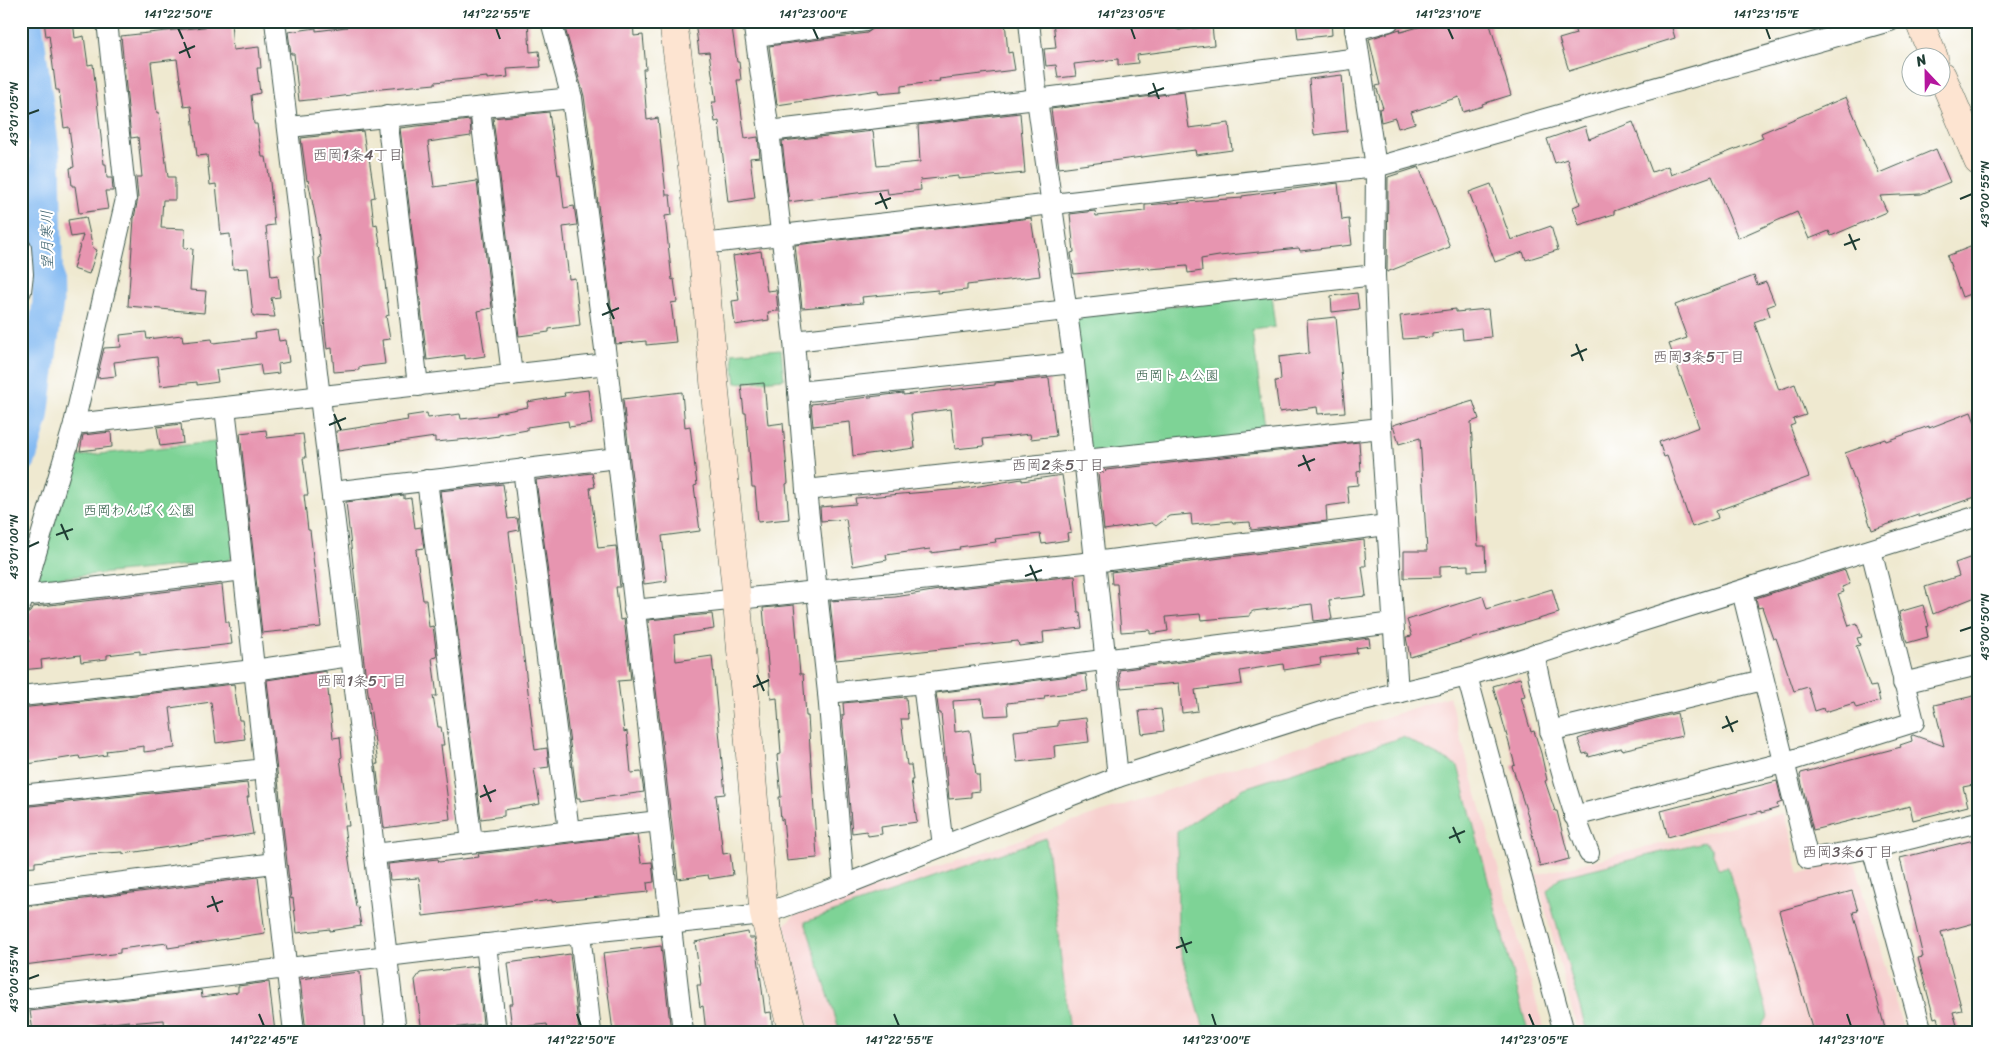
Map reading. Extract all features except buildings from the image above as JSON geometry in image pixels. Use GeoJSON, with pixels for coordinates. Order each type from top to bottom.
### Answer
{"type":"FeatureCollection","features":[{"type":"Feature","properties":{"kind":"street"},"geometry":{"type":"LineString","coordinates":[[107,21],[126,199],[74,424],[22,600],[244,570]]}},
{"type":"Feature","properties":{"kind":"street"},"geometry":{"type":"LineString","coordinates":[[276,21],[396,1032]]}},
{"type":"Feature","properties":{"kind":"street"},"geometry":{"type":"LineString","coordinates":[[551,21],[572,98],[606,364],[683,1032]]}},
{"type":"Feature","properties":{"kind":"street"},"geometry":{"type":"LineString","coordinates":[[673,21],[702,244],[764,914],[792,1032]]}},
{"type":"Feature","properties":{"kind":"street"},"geometry":{"type":"LineString","coordinates":[[844,885],[828,693],[806,490],[794,341],[769,131],[754,28],[865,21]]}},
{"type":"Feature","properties":{"kind":"street"},"geometry":{"type":"LineString","coordinates":[[1029,21],[1037,100],[1074,363],[1118,777]]}},
{"type":"Feature","properties":{"kind":"street"},"geometry":{"type":"LineString","coordinates":[[1389,21],[1355,26],[1358,58],[1376,167],[1374,275],[1381,428],[1398,693]]}},
{"type":"Feature","properties":{"kind":"street"},"geometry":{"type":"LineString","coordinates":[[702,244],[1376,167],[1890,21]]}},
{"type":"Feature","properties":{"kind":"street"},"geometry":{"type":"LineString","coordinates":[[1919,21],[1930,48]]}},
{"type":"Feature","properties":{"kind":"street"},"geometry":{"type":"LineString","coordinates":[[769,131],[1037,100],[1358,58]]}},
{"type":"Feature","properties":{"kind":"street"},"geometry":{"type":"LineString","coordinates":[[289,127],[572,98]]}},
{"type":"Feature","properties":{"kind":"street"},"geometry":{"type":"LineString","coordinates":[[1951,98],[1978,161]]}},
{"type":"Feature","properties":{"kind":"street"},"geometry":{"type":"LineString","coordinates":[[480,108],[512,375]]}},
{"type":"Feature","properties":{"kind":"street"},"geometry":{"type":"LineString","coordinates":[[387,116],[418,386]]}},
{"type":"Feature","properties":{"kind":"street"},"geometry":{"type":"LineString","coordinates":[[21,248],[23,274],[21,292]]}},
{"type":"Feature","properties":{"kind":"street"},"geometry":{"type":"LineString","coordinates":[[794,341],[1374,275]]}},
{"type":"Feature","properties":{"kind":"street"},"geometry":{"type":"LineString","coordinates":[[798,392],[1074,363]]}},
{"type":"Feature","properties":{"kind":"street"},"geometry":{"type":"LineString","coordinates":[[74,424],[606,364]]}},
{"type":"Feature","properties":{"kind":"street"},"geometry":{"type":"LineString","coordinates":[[225,408],[294,1032]]}},
{"type":"Feature","properties":{"kind":"street"},"geometry":{"type":"LineString","coordinates":[[806,490],[1381,428]]}},
{"type":"Feature","properties":{"kind":"street"},"geometry":{"type":"LineString","coordinates":[[332,492],[617,458]]}},
{"type":"Feature","properties":{"kind":"street"},"geometry":{"type":"LineString","coordinates":[[523,469],[569,831]]}},
{"type":"Feature","properties":{"kind":"street"},"geometry":{"type":"LineString","coordinates":[[427,480],[472,842]]}},
{"type":"Feature","properties":{"kind":"street"},"geometry":{"type":"LineString","coordinates":[[21,1000],[580,933],[764,914],[844,885],[1118,777],[1334,708],[1467,676],[1978,516]]}},
{"type":"Feature","properties":{"kind":"street"},"geometry":{"type":"LineString","coordinates":[[634,610],[1094,562],[1387,525]]}},
{"type":"Feature","properties":{"kind":"street"},"geometry":{"type":"LineString","coordinates":[[1574,816],[1783,763],[1914,722],[1871,550]]}},
{"type":"Feature","properties":{"kind":"street"},"geometry":{"type":"LineString","coordinates":[[1742,591],[1808,859],[1872,848],[1978,822]]}},
{"type":"Feature","properties":{"kind":"street"},"geometry":{"type":"LineString","coordinates":[[828,693],[923,684],[1393,624]]}},
{"type":"Feature","properties":{"kind":"street"},"geometry":{"type":"LineString","coordinates":[[1534,654],[1550,731],[1574,816],[1589,853]]}},
{"type":"Feature","properties":{"kind":"street"},"geometry":{"type":"LineString","coordinates":[[21,696],[254,670],[350,656]]}},
{"type":"Feature","properties":{"kind":"street"},"geometry":{"type":"LineString","coordinates":[[1903,683],[1978,665]]}},
{"type":"Feature","properties":{"kind":"street"},"geometry":{"type":"LineString","coordinates":[[1467,676],[1564,1032]]}},
{"type":"Feature","properties":{"kind":"street"},"geometry":{"type":"LineString","coordinates":[[1550,731],[1763,680]]}},
{"type":"Feature","properties":{"kind":"street"},"geometry":{"type":"LineString","coordinates":[[923,684],[943,846]]}},
{"type":"Feature","properties":{"kind":"street"},"geometry":{"type":"LineString","coordinates":[[21,795],[265,769]]}},
{"type":"Feature","properties":{"kind":"street"},"geometry":{"type":"LineString","coordinates":[[374,854],[659,821]]}},
{"type":"Feature","properties":{"kind":"street"},"geometry":{"type":"LineString","coordinates":[[1872,848],[1922,1032]]}},
{"type":"Feature","properties":{"kind":"street"},"geometry":{"type":"LineString","coordinates":[[21,895],[274,863]]}},
{"type":"Feature","properties":{"kind":"street"},"geometry":{"type":"LineString","coordinates":[[580,933],[591,1032]]}},
{"type":"Feature","properties":{"kind":"street"},"geometry":{"type":"LineString","coordinates":[[486,944],[496,1032]]}},
{"type":"Feature","properties":{"kind":"shaded area"},"geometry":{"type":"Polygon","coordinates":[[[1449,696],[1545,1032],[810,1032],[785,924],[795,915],[1449,696]]]}},
{"type":"Feature","properties":{"kind":"shaded area"},"geometry":{"type":"Polygon","coordinates":[[[1784,813],[1799,874],[1849,859],[1856,865],[1904,1032],[1578,1032],[1536,875],[1784,813]]]}},
{"type":"Feature","properties":{"kind":"green space","name":"西岡トム公園"},"geometry":{"type":"Polygon","coordinates":[[[1271,295],[1275,327],[1252,330],[1266,435],[1090,454],[1074,317],[1271,295]]]}},
{"type":"Feature","properties":{"kind":"green space"},"geometry":{"type":"Polygon","coordinates":[[[781,349],[784,379],[736,383],[732,353],[781,349]]]}},
{"type":"Feature","properties":{"kind":"green space","name":"西岡わんぱく公園"},"geometry":{"type":"Polygon","coordinates":[[[224,441],[235,553],[228,561],[38,580],[62,458],[224,441]]]}},
{"type":"Feature","properties":{"kind":"green space"},"geometry":{"type":"Polygon","coordinates":[[[1403,737],[1458,766],[1528,1032],[1205,1032],[1178,941],[1177,832],[1244,788],[1403,737]]]}},
{"type":"Feature","properties":{"kind":"green space"},"geometry":{"type":"Polygon","coordinates":[[[1046,838],[1070,1032],[840,1032],[805,922],[1046,838]]]}},
{"type":"Feature","properties":{"kind":"green space"},"geometry":{"type":"Polygon","coordinates":[[[1703,842],[1711,848],[1718,868],[1728,867],[1768,1016],[1757,1032],[1587,1032],[1547,891],[1560,877],[1703,842]]]}},
{"type":"Feature","properties":{"kind":"waterway","name":"望月寒川"},"geometry":{"type":"LineString","coordinates":[[21,458],[33,417],[48,302],[45,157],[27,21]]}},
{"type":"Feature","properties":{"kind":"district","name":"西岡1条4丁目"},"geometry":{"type":"Point","coordinates":[358,155]}},
{"type":"Feature","properties":{"kind":"district","name":"西岡3条5丁目"},"geometry":{"type":"Point","coordinates":[1699,357]}},
{"type":"Feature","properties":{"kind":"district","name":"西岡2条5丁目"},"geometry":{"type":"Point","coordinates":[1058,465]}},
{"type":"Feature","properties":{"kind":"district","name":"西岡1条5丁目"},"geometry":{"type":"Point","coordinates":[362,681]}},
{"type":"Feature","properties":{"kind":"district","name":"西岡3条6丁目"},"geometry":{"type":"Point","coordinates":[1848,852]}}]}
